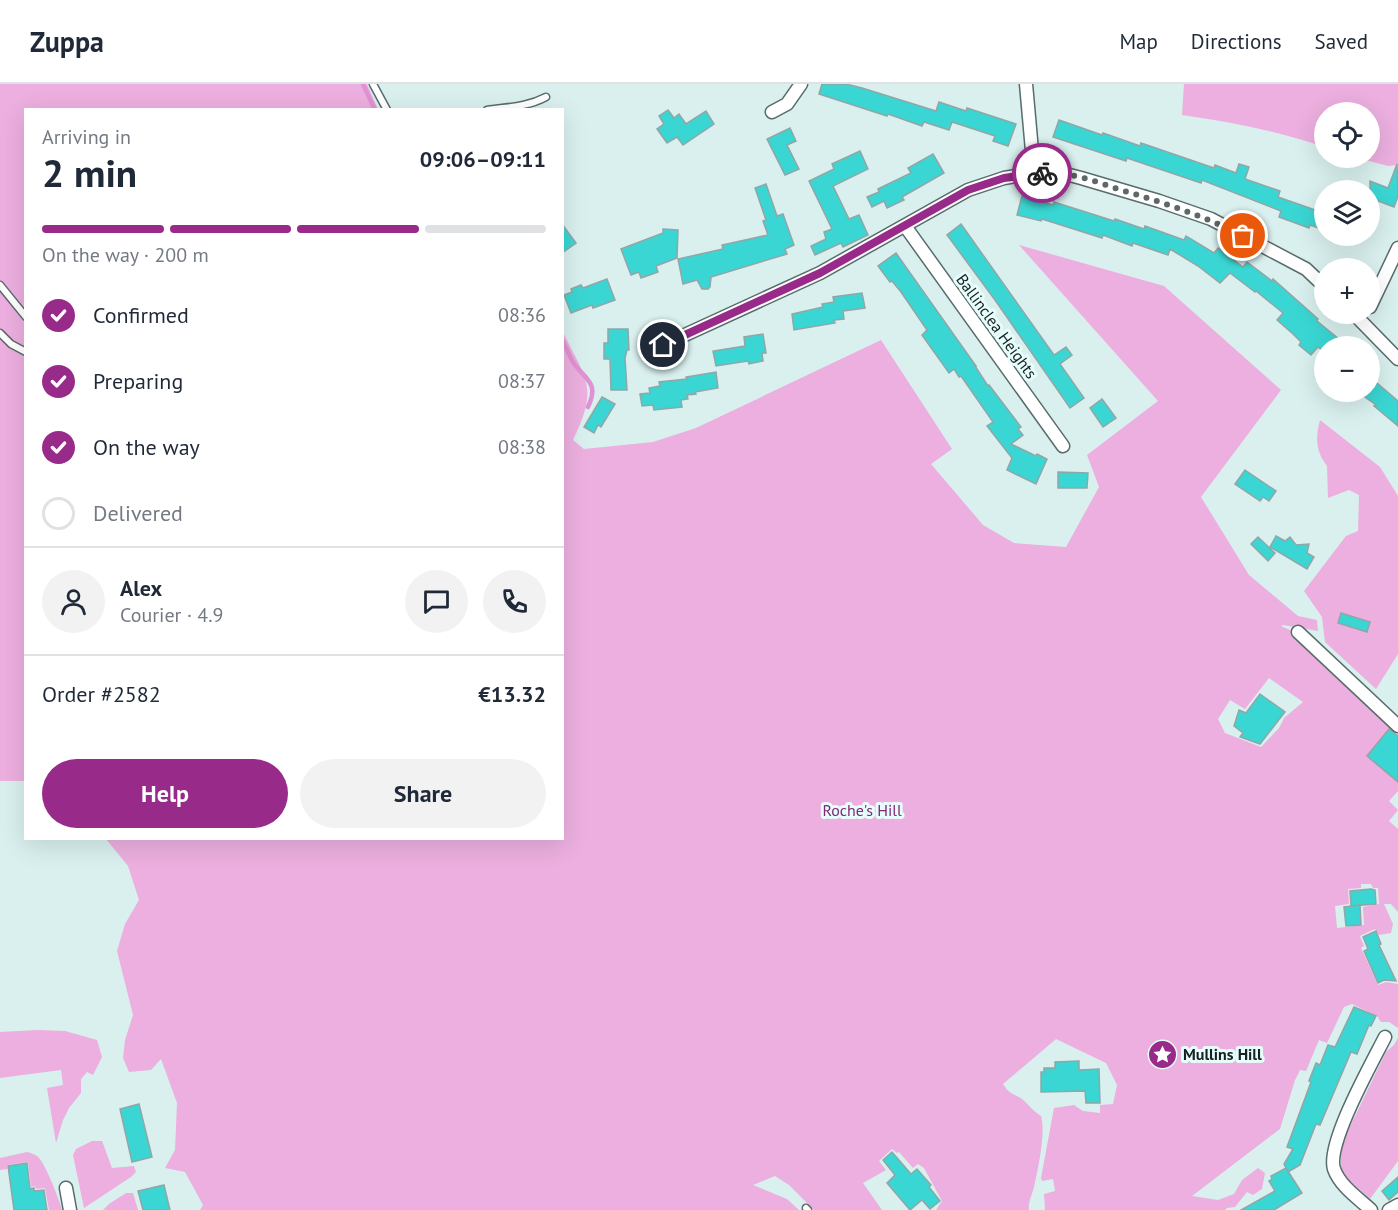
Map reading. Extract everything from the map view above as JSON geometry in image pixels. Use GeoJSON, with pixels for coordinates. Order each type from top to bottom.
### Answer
{"type":"FeatureCollection","features":[{"type":"Feature","properties":{"kind":"street"},"geometry":{"type":"LineString","coordinates":[[772,112],[787,104],[801,84]]}},
{"type":"Feature","properties":{"kind":"street"},"geometry":{"type":"LineString","coordinates":[[1030,85],[1034,174]]}},
{"type":"Feature","properties":{"kind":"street"},"geometry":{"type":"LineString","coordinates":[[663,345],[820,273],[968,190],[1004,178],[1034,174],[1062,173],[1160,201],[1202,216],[1306,269],[1314,277]]}},
{"type":"Feature","properties":{"kind":"street","name":"Ballinclea Heights"},"geometry":{"type":"LineString","coordinates":[[904,226],[1063,446]]}},
{"type":"Feature","properties":{"kind":"street"},"geometry":{"type":"LineString","coordinates":[[1380,286],[1398,248]]}},
{"type":"Feature","properties":{"kind":"street"},"geometry":{"type":"LineString","coordinates":[[1368,324],[1398,359]]}},
{"type":"Feature","properties":{"kind":"street"},"geometry":{"type":"LineString","coordinates":[[1298,632],[1398,726]]}},
{"type":"Feature","properties":{"kind":"street"},"geometry":{"type":"LineString","coordinates":[[1371,1210],[1341,1182],[1334,1170],[1333,1157],[1350,1109],[1385,1037]]}},
{"type":"Feature","properties":{"kind":"street"},"geometry":{"type":"LineString","coordinates":[[66,1188],[70,1210]]}},
{"type":"Feature","properties":{"kind":"street"},"geometry":{"type":"LineString","coordinates":[[1389,1210],[1398,1205]]}},
{"type":"Feature","properties":{"kind":"lane"},"geometry":{"type":"LineString","coordinates":[[373,84],[386,108]]}},
{"type":"Feature","properties":{"kind":"lane"},"geometry":{"type":"LineString","coordinates":[[513,108],[535,103],[546,97]]}},
{"type":"Feature","properties":{"kind":"lane"},"geometry":{"type":"LineString","coordinates":[[0,285],[24,315]]}},
{"type":"Feature","properties":{"kind":"lane"},"geometry":{"type":"LineString","coordinates":[[0,333],[11,344],[24,351]]}},
{"type":"Feature","properties":{"kind":"green space"},"geometry":{"type":"Polygon","coordinates":[[[0,84],[367,84],[378,108],[24,108],[24,781],[0,781],[0,84]]]}},
{"type":"Feature","properties":{"kind":"green space"},"geometry":{"type":"Polygon","coordinates":[[[1184,84],[1398,84],[1398,165],[1380,164],[1380,102],[1314,102],[1314,144],[1254,128],[1182,115],[1184,84]]]}},
{"type":"Feature","properties":{"kind":"green space","name":"Roche's Hill"},"geometry":{"type":"Polygon","coordinates":[[[1019,245],[1164,286],[1281,390],[1201,497],[1249,575],[1298,616],[1317,620],[1318,631],[1281,626],[1292,631],[1398,736],[1398,791],[1389,801],[1398,810],[1389,821],[1398,829],[1398,912],[1391,904],[1384,904],[1393,924],[1391,933],[1379,935],[1375,929],[1360,936],[1364,946],[1361,948],[1378,985],[1386,982],[1398,984],[1398,1028],[1389,1022],[1381,1022],[1377,1016],[1352,1004],[1344,1007],[1327,1043],[1319,1040],[1306,1071],[1300,1070],[1280,1129],[1192,1196],[1218,1200],[1234,1194],[1242,1180],[1258,1168],[1265,1173],[1262,1189],[1253,1195],[1247,1192],[1235,1207],[1225,1210],[1045,1210],[1044,1194],[1055,1191],[1053,1179],[1042,1181],[1041,1178],[1054,1108],[1074,1105],[1083,1111],[1100,1113],[1100,1105],[1113,1104],[1117,1085],[1106,1063],[1056,1039],[1003,1084],[1041,1116],[1043,1131],[1041,1151],[1029,1210],[936,1210],[942,1201],[924,1168],[918,1164],[913,1168],[899,1152],[892,1149],[879,1161],[886,1170],[863,1183],[882,1210],[814,1210],[789,1185],[775,1176],[753,1185],[787,1199],[799,1210],[200,1210],[203,1205],[185,1172],[165,1168],[175,1150],[177,1103],[161,1059],[151,1070],[129,1072],[123,1058],[125,1040],[133,1015],[117,951],[125,924],[139,900],[128,866],[107,840],[564,840],[564,334],[586,384],[586,408],[573,440],[584,449],[653,442],[696,428],[881,340],[952,449],[931,464],[983,525],[1014,543],[1066,547],[1099,487],[1087,455],[1158,401],[1019,245]],[[1269,678],[1245,709],[1230,700],[1218,719],[1225,733],[1261,747],[1279,728],[1284,718],[1303,702],[1269,678]],[[1361,884],[1361,888],[1348,889],[1349,904],[1335,906],[1337,928],[1364,925],[1363,907],[1379,904],[1378,888],[1373,888],[1371,884],[1361,884]]]}},
{"type":"Feature","properties":{"kind":"green space"},"geometry":{"type":"Polygon","coordinates":[[[1320,420],[1380,467],[1398,496],[1398,654],[1376,689],[1325,642],[1322,617],[1304,591],[1346,536],[1358,531],[1359,495],[1349,490],[1328,498],[1327,466],[1318,444],[1317,433],[1320,420]]]}},
{"type":"Feature","properties":{"kind":"green space"},"geometry":{"type":"Polygon","coordinates":[[[65,1031],[97,1040],[102,1057],[93,1075],[87,1072],[81,1079],[81,1093],[63,1120],[56,1143],[47,1088],[63,1085],[61,1070],[0,1078],[0,1032],[65,1031]]]}},
{"type":"Feature","properties":{"kind":"green space"},"geometry":{"type":"Polygon","coordinates":[[[1398,1038],[1398,1161],[1370,1199],[1341,1173],[1341,1145],[1386,1052],[1398,1038]]]}},
{"type":"Feature","properties":{"kind":"green space"},"geometry":{"type":"Polygon","coordinates":[[[92,1141],[102,1141],[112,1168],[134,1166],[136,1172],[84,1208],[73,1155],[76,1149],[92,1141]]]}},
{"type":"Feature","properties":{"kind":"green space"},"geometry":{"type":"Polygon","coordinates":[[[27,1152],[37,1156],[44,1165],[62,1210],[49,1210],[45,1188],[31,1187],[28,1162],[7,1165],[7,1169],[0,1170],[0,1158],[27,1152]]]}},
{"type":"Feature","properties":{"kind":"green space"},"geometry":{"type":"Polygon","coordinates":[[[126,1193],[133,1193],[138,1210],[103,1210],[109,1204],[126,1193]]]}},
{"type":"Feature","properties":{"kind":"building"},"geometry":{"type":"Polygon","coordinates":[[[822,84],[846,84],[936,111],[939,102],[966,111],[967,108],[1016,124],[1008,146],[993,141],[995,136],[952,122],[949,130],[924,122],[922,126],[819,94],[822,84]]]}},
{"type":"Feature","properties":{"kind":"building"},"geometry":{"type":"Polygon","coordinates":[[[668,110],[674,118],[679,114],[686,124],[706,111],[714,124],[683,145],[677,137],[667,143],[657,129],[664,124],[659,116],[668,110]]]}},
{"type":"Feature","properties":{"kind":"building"},"geometry":{"type":"Polygon","coordinates":[[[1059,120],[1140,146],[1141,143],[1214,168],[1215,165],[1236,173],[1239,164],[1249,167],[1245,179],[1280,191],[1278,197],[1314,210],[1314,226],[1310,225],[1309,228],[1279,217],[1281,211],[1202,180],[1201,183],[1127,158],[1126,161],[1053,137],[1059,120]]]}},
{"type":"Feature","properties":{"kind":"building"},"geometry":{"type":"Polygon","coordinates":[[[790,128],[796,141],[787,145],[799,169],[785,175],[767,139],[790,128]]]}},
{"type":"Feature","properties":{"kind":"building"},"geometry":{"type":"Polygon","coordinates":[[[860,151],[868,169],[833,186],[849,219],[859,215],[868,235],[843,247],[841,243],[815,255],[811,246],[826,239],[824,232],[832,229],[809,181],[834,169],[832,164],[860,151]]]}},
{"type":"Feature","properties":{"kind":"building"},"geometry":{"type":"Polygon","coordinates":[[[933,154],[944,173],[902,197],[904,200],[887,208],[884,201],[872,207],[867,197],[911,173],[908,168],[933,154]]]}},
{"type":"Feature","properties":{"kind":"building"},"geometry":{"type":"Polygon","coordinates":[[[1397,164],[1398,196],[1394,207],[1380,202],[1380,185],[1388,188],[1397,164]]]}},
{"type":"Feature","properties":{"kind":"building"},"geometry":{"type":"Polygon","coordinates":[[[766,184],[777,216],[783,214],[794,245],[785,249],[787,254],[711,277],[708,289],[702,289],[697,280],[683,284],[678,259],[723,249],[722,245],[768,235],[763,221],[766,220],[755,188],[766,184]]]}},
{"type":"Feature","properties":{"kind":"building"},"geometry":{"type":"Polygon","coordinates":[[[1022,196],[1053,205],[1054,202],[1144,229],[1145,226],[1184,240],[1186,236],[1214,253],[1218,248],[1243,267],[1247,262],[1272,281],[1273,279],[1314,315],[1314,324],[1321,324],[1335,336],[1314,336],[1314,352],[1311,355],[1299,345],[1301,342],[1277,320],[1283,313],[1230,273],[1220,283],[1170,249],[1168,255],[1133,243],[1132,246],[1103,235],[1102,238],[1042,219],[1041,221],[1017,215],[1022,196]]]}},
{"type":"Feature","properties":{"kind":"building"},"geometry":{"type":"Polygon","coordinates":[[[961,224],[1054,355],[1066,347],[1072,355],[1060,364],[1084,398],[1070,408],[947,235],[961,224]]]}},
{"type":"Feature","properties":{"kind":"building"},"geometry":{"type":"Polygon","coordinates":[[[564,227],[576,243],[564,252],[564,227]]]}},
{"type":"Feature","properties":{"kind":"building"},"geometry":{"type":"Polygon","coordinates":[[[663,229],[678,230],[677,258],[656,266],[658,272],[641,278],[639,272],[631,275],[621,249],[663,233],[663,229]]]}},
{"type":"Feature","properties":{"kind":"building"},"geometry":{"type":"Polygon","coordinates":[[[896,253],[988,386],[1021,427],[1018,429],[1023,435],[1011,444],[1047,459],[1036,484],[1007,470],[1012,458],[987,426],[993,422],[961,376],[959,377],[954,369],[949,373],[922,335],[927,330],[901,292],[878,266],[896,253]]]}},
{"type":"Feature","properties":{"kind":"building"},"geometry":{"type":"Polygon","coordinates":[[[607,279],[615,300],[571,313],[564,295],[581,285],[583,288],[607,279]]]}},
{"type":"Feature","properties":{"kind":"building"},"geometry":{"type":"Polygon","coordinates":[[[862,293],[865,308],[843,311],[844,319],[834,320],[835,323],[794,330],[792,314],[823,307],[822,304],[834,302],[833,297],[862,293]]]}},
{"type":"Feature","properties":{"kind":"building"},"geometry":{"type":"Polygon","coordinates":[[[608,329],[628,329],[629,350],[625,358],[627,390],[611,390],[610,359],[604,359],[604,343],[608,343],[608,329]]]}},
{"type":"Feature","properties":{"kind":"building"},"geometry":{"type":"Polygon","coordinates":[[[763,334],[766,353],[762,353],[763,361],[716,366],[713,351],[745,346],[744,337],[763,334]]]}},
{"type":"Feature","properties":{"kind":"building"},"geometry":{"type":"Polygon","coordinates":[[[716,372],[718,388],[687,395],[688,399],[681,400],[682,407],[654,410],[653,405],[642,406],[640,394],[650,393],[649,388],[660,386],[659,382],[687,379],[686,377],[716,372]]]}},
{"type":"Feature","properties":{"kind":"building"},"geometry":{"type":"Polygon","coordinates":[[[1380,386],[1398,401],[1398,426],[1374,406],[1376,405],[1372,402],[1380,402],[1380,386]]]}},
{"type":"Feature","properties":{"kind":"building"},"geometry":{"type":"Polygon","coordinates":[[[602,397],[615,404],[601,427],[598,425],[594,433],[584,427],[602,397]]]}},
{"type":"Feature","properties":{"kind":"building"},"geometry":{"type":"Polygon","coordinates":[[[1102,399],[1116,418],[1103,427],[1090,408],[1102,399]]]}},
{"type":"Feature","properties":{"kind":"building"},"geometry":{"type":"Polygon","coordinates":[[[1245,470],[1276,491],[1269,501],[1263,497],[1260,501],[1235,484],[1245,470]]]}},
{"type":"Feature","properties":{"kind":"building"},"geometry":{"type":"Polygon","coordinates":[[[1058,472],[1088,473],[1087,488],[1058,488],[1058,472]]]}},
{"type":"Feature","properties":{"kind":"building"},"geometry":{"type":"Polygon","coordinates":[[[1276,536],[1285,541],[1290,537],[1296,545],[1309,544],[1307,553],[1314,557],[1307,569],[1270,547],[1276,536]]]}},
{"type":"Feature","properties":{"kind":"building"},"geometry":{"type":"Polygon","coordinates":[[[1258,537],[1275,553],[1268,561],[1251,544],[1258,537]]]}},
{"type":"Feature","properties":{"kind":"building"},"geometry":{"type":"Polygon","coordinates":[[[1341,613],[1370,622],[1367,632],[1338,623],[1341,613]]]}},
{"type":"Feature","properties":{"kind":"building"},"geometry":{"type":"Polygon","coordinates":[[[1260,694],[1285,712],[1260,744],[1240,737],[1243,733],[1234,726],[1239,710],[1246,713],[1260,694]]]}},
{"type":"Feature","properties":{"kind":"building"},"geometry":{"type":"Polygon","coordinates":[[[1389,729],[1398,736],[1398,782],[1367,756],[1389,729]]]}},
{"type":"Feature","properties":{"kind":"building"},"geometry":{"type":"Polygon","coordinates":[[[1375,890],[1376,904],[1351,906],[1350,891],[1375,890]]]}},
{"type":"Feature","properties":{"kind":"building"},"geometry":{"type":"Polygon","coordinates":[[[1360,905],[1361,925],[1346,926],[1344,907],[1360,905]]]}},
{"type":"Feature","properties":{"kind":"building"},"geometry":{"type":"Polygon","coordinates":[[[1376,931],[1381,944],[1379,945],[1396,981],[1384,980],[1378,983],[1364,951],[1368,949],[1363,937],[1376,931]]]}},
{"type":"Feature","properties":{"kind":"building"},"geometry":{"type":"Polygon","coordinates":[[[1354,1007],[1376,1016],[1371,1026],[1369,1025],[1357,1054],[1351,1052],[1320,1125],[1316,1124],[1300,1165],[1288,1172],[1284,1164],[1293,1149],[1287,1147],[1316,1063],[1320,1065],[1328,1045],[1335,1047],[1354,1007]]]}},
{"type":"Feature","properties":{"kind":"building"},"geometry":{"type":"Polygon","coordinates":[[[1079,1061],[1079,1070],[1099,1069],[1100,1103],[1086,1103],[1085,1091],[1041,1092],[1041,1072],[1044,1072],[1044,1068],[1055,1068],[1055,1062],[1079,1061]]]}},
{"type":"Feature","properties":{"kind":"building"},"geometry":{"type":"Polygon","coordinates":[[[139,1104],[152,1157],[132,1162],[120,1109],[139,1104]]]}},
{"type":"Feature","properties":{"kind":"building"},"geometry":{"type":"Polygon","coordinates":[[[892,1152],[911,1174],[917,1169],[931,1185],[929,1187],[940,1201],[930,1209],[922,1200],[910,1210],[887,1183],[895,1175],[883,1160],[892,1152]]]}},
{"type":"Feature","properties":{"kind":"building"},"geometry":{"type":"Polygon","coordinates":[[[27,1163],[30,1189],[44,1190],[47,1210],[14,1210],[8,1166],[27,1163]]]}},
{"type":"Feature","properties":{"kind":"building"},"geometry":{"type":"Polygon","coordinates":[[[1286,1168],[1302,1193],[1274,1210],[1241,1210],[1275,1191],[1269,1181],[1272,1179],[1271,1176],[1286,1168]]]}},
{"type":"Feature","properties":{"kind":"building"},"geometry":{"type":"Polygon","coordinates":[[[1398,1177],[1398,1192],[1389,1200],[1382,1191],[1398,1177]]]}},
{"type":"Feature","properties":{"kind":"building"},"geometry":{"type":"Polygon","coordinates":[[[164,1185],[170,1210],[143,1210],[138,1191],[164,1185]]]}},
{"type":"Feature","properties":{"kind":"waterway"},"geometry":{"type":"LineString","coordinates":[[363,84],[374,108]]}},
{"type":"Feature","properties":{"kind":"waterway"},"geometry":{"type":"LineString","coordinates":[[564,344],[573,362],[592,387],[588,407]]}},
{"type":"Feature","properties":{"kind":"way so far"},"geometry":{"type":"LineString","coordinates":[[1042,173],[1062,173],[1160,201],[1211,219],[1243,236]]}},
{"type":"Feature","properties":{"kind":"place","name":"Mullins Hill"},"geometry":{"type":"Point","coordinates":[1162,1054]}},
{"type":"Feature","properties":{"kind":"route"},"geometry":{"type":"LineString","coordinates":[[663,345],[820,273],[968,190],[1004,178],[1042,173]]}}]}
